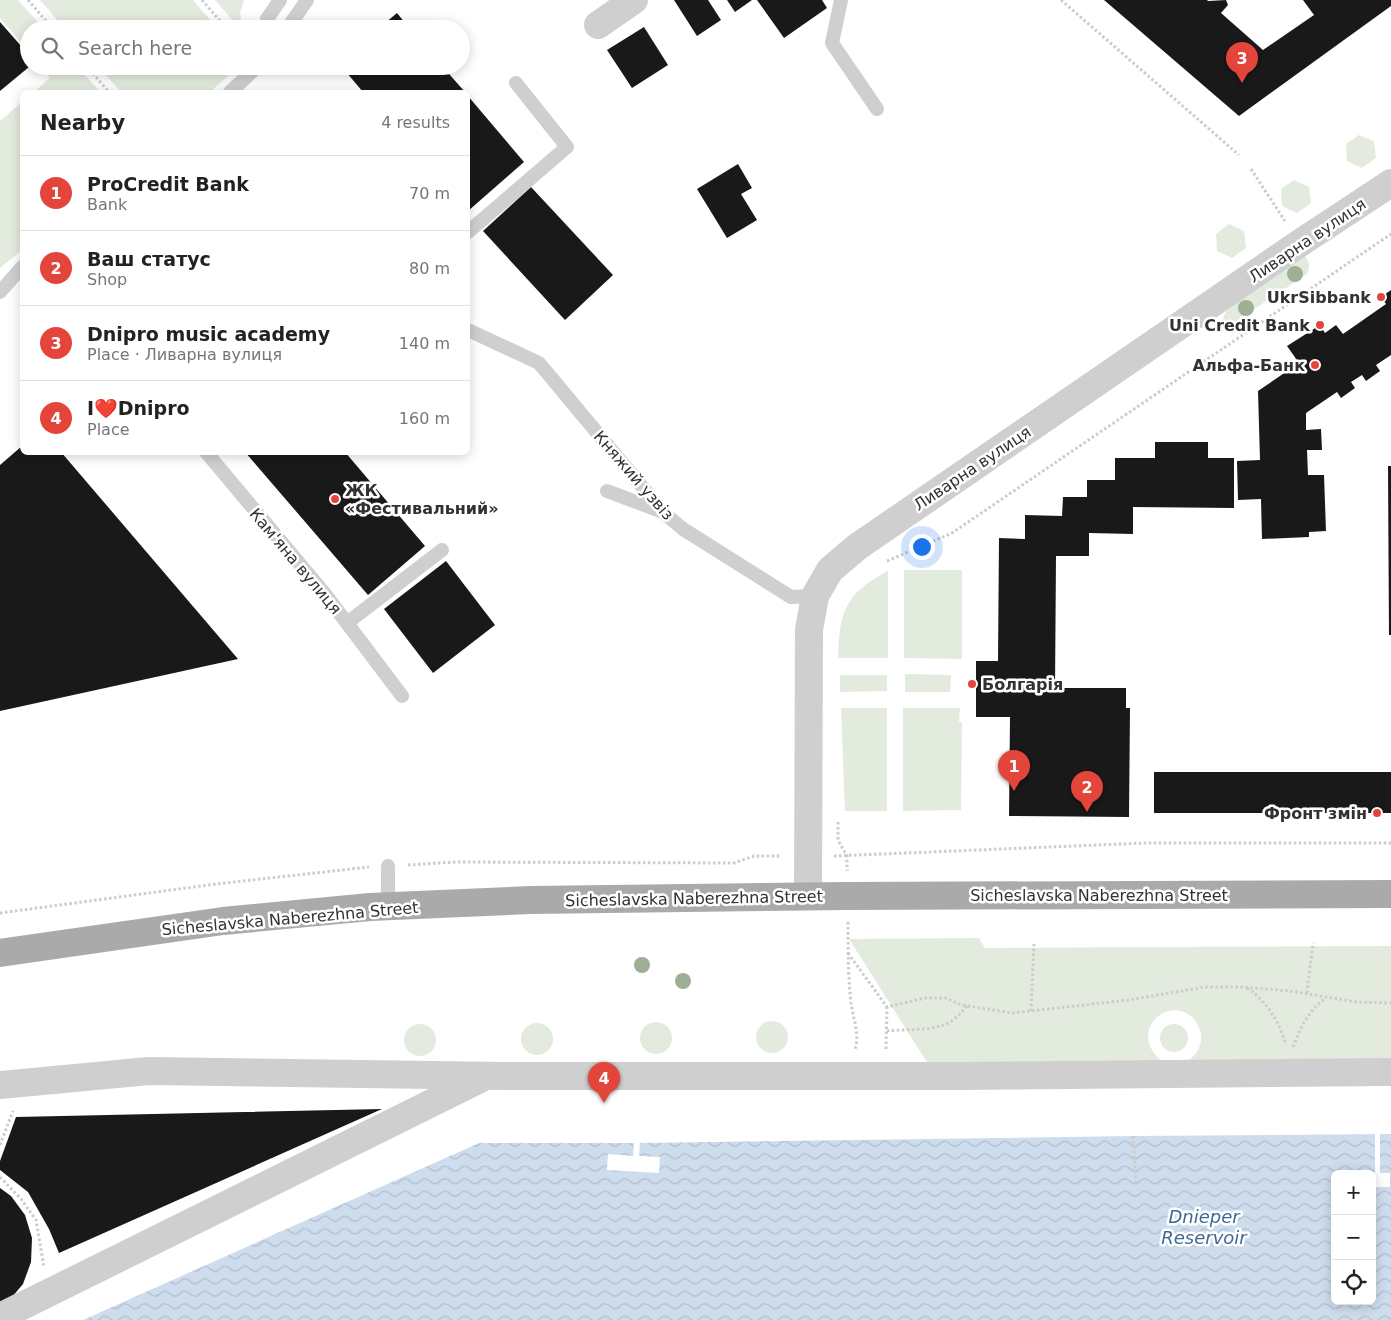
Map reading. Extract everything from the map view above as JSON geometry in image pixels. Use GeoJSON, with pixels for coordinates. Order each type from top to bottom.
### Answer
{"type":"FeatureCollection","features":[{"type":"Feature","properties":{"kind":"main road","name":"Sicheslavska Naberezhna Street"},"geometry":{"type":"LineString","coordinates":[[0,953],[223,921],[388,907],[532,900],[808,896],[1391,894]]}},
{"type":"Feature","properties":{"kind":"street"},"geometry":{"type":"LineString","coordinates":[[598,25],[634,0]]}},
{"type":"Feature","properties":{"kind":"street","name":"Ливарна вулиця"},"geometry":{"type":"LineString","coordinates":[[808,896],[809,630],[815,596],[830,570],[857,547],[1300,243],[1391,184]]}},
{"type":"Feature","properties":{"kind":"street"},"geometry":{"type":"LineString","coordinates":[[0,1085],[149,1070],[485,1076],[886,1076],[1289,1064],[1391,1072]]}},
{"type":"Feature","properties":{"kind":"street"},"geometry":{"type":"LineString","coordinates":[[0,1317],[485,1076]]}},
{"type":"Feature","properties":{"kind":"lane"},"geometry":{"type":"LineString","coordinates":[[267,20],[280,0]]}},
{"type":"Feature","properties":{"kind":"lane"},"geometry":{"type":"LineString","coordinates":[[293,20],[307,0]]}},
{"type":"Feature","properties":{"kind":"lane"},"geometry":{"type":"LineString","coordinates":[[841,0],[832,42],[877,109]]}},
{"type":"Feature","properties":{"kind":"lane"},"geometry":{"type":"LineString","coordinates":[[232,90],[248,75]]}},
{"type":"Feature","properties":{"kind":"lane"},"geometry":{"type":"LineString","coordinates":[[470,230],[567,147],[516,83]]}},
{"type":"Feature","properties":{"kind":"lane"},"geometry":{"type":"LineString","coordinates":[[0,292],[20,268]]}},
{"type":"Feature","properties":{"kind":"lane","name":"Княжий узвіз"},"geometry":{"type":"LineString","coordinates":[[470,331],[539,363],[664,513],[683,529],[791,597],[815,596]]}},
{"type":"Feature","properties":{"kind":"lane","name":"Кам'яна вулиця"},"geometry":{"type":"LineString","coordinates":[[212,455],[347,623],[442,550]]}},
{"type":"Feature","properties":{"kind":"lane"},"geometry":{"type":"LineString","coordinates":[[607,491],[664,513]]}},
{"type":"Feature","properties":{"kind":"lane"},"geometry":{"type":"LineString","coordinates":[[347,623],[402,696]]}},
{"type":"Feature","properties":{"kind":"lane"},"geometry":{"type":"LineString","coordinates":[[388,866],[388,907]]}},
{"type":"Feature","properties":{"kind":"path"},"geometry":{"type":"LineString","coordinates":[[28,0],[45,20]]}},
{"type":"Feature","properties":{"kind":"path"},"geometry":{"type":"LineString","coordinates":[[202,0],[219,20]]}},
{"type":"Feature","properties":{"kind":"path"},"geometry":{"type":"LineString","coordinates":[[1061,0],[1239,155]]}},
{"type":"Feature","properties":{"kind":"path"},"geometry":{"type":"LineString","coordinates":[[94,75],[106,90]]}},
{"type":"Feature","properties":{"kind":"path"},"geometry":{"type":"LineString","coordinates":[[1251,169],[1287,224]]}},
{"type":"Feature","properties":{"kind":"path"},"geometry":{"type":"LineString","coordinates":[[882,564],[952,533],[1391,234]]}},
{"type":"Feature","properties":{"kind":"path"},"geometry":{"type":"LineString","coordinates":[[838,821],[838,840],[847,856],[847,952],[858,1042],[852,1060],[841,1076]]}},
{"type":"Feature","properties":{"kind":"path"},"geometry":{"type":"LineString","coordinates":[[0,913],[216,884],[388,866],[455,862],[734,863],[754,856],[847,856],[1145,842],[1391,843]]}},
{"type":"Feature","properties":{"kind":"path"},"geometry":{"type":"LineString","coordinates":[[1307,993],[1313,943]]}},
{"type":"Feature","properties":{"kind":"path"},"geometry":{"type":"LineString","coordinates":[[1031,1011],[1034,944]]}},
{"type":"Feature","properties":{"kind":"path"},"geometry":{"type":"LineString","coordinates":[[847,952],[887,1007],[886,1076]]}},
{"type":"Feature","properties":{"kind":"path"},"geometry":{"type":"LineString","coordinates":[[887,1007],[925,998],[946,998],[967,1006],[1012,1013],[1128,1000],[1205,987],[1246,987],[1307,993],[1357,1002],[1391,1003]]}},
{"type":"Feature","properties":{"kind":"path"},"geometry":{"type":"LineString","coordinates":[[1246,987],[1263,1001],[1270,1011],[1284,1039],[1289,1064]]}},
{"type":"Feature","properties":{"kind":"path"},"geometry":{"type":"LineString","coordinates":[[1289,1064],[1302,1025],[1314,1006],[1327,997]]}},
{"type":"Feature","properties":{"kind":"path"},"geometry":{"type":"LineString","coordinates":[[886,1031],[930,1028],[946,1024],[958,1016],[967,1006]]}},
{"type":"Feature","properties":{"kind":"path"},"geometry":{"type":"LineString","coordinates":[[1133,1136],[1136,1183]]}},
{"type":"Feature","properties":{"kind":"path"},"geometry":{"type":"LineString","coordinates":[[0,1145],[3,1138]]}},
{"type":"Feature","properties":{"kind":"path"},"geometry":{"type":"LineString","coordinates":[[0,1177],[21,1199],[36,1220],[44,1257],[46,1295]]}},
{"type":"Feature","properties":{"kind":"shaded area"},"geometry":{"type":"Polygon","coordinates":[[[0,0],[18,0],[36,20],[20,20],[20,41],[0,18],[0,0]]]}},
{"type":"Feature","properties":{"kind":"shaded area"},"geometry":{"type":"Polygon","coordinates":[[[40,0],[193,0],[210,20],[57,20],[40,0]]]}},
{"type":"Feature","properties":{"kind":"shaded area"},"geometry":{"type":"Polygon","coordinates":[[[215,0],[244,0],[240,13],[241,20],[232,20],[215,0]]]}},
{"type":"Feature","properties":{"kind":"shaded area"},"geometry":{"type":"Polygon","coordinates":[[[48,75],[85,75],[98,90],[36,90],[50,78],[48,75]]]}},
{"type":"Feature","properties":{"kind":"shaded area"},"geometry":{"type":"Polygon","coordinates":[[[106,75],[229,75],[212,90],[119,90],[106,75]]]}},
{"type":"Feature","properties":{"kind":"shaded area"},"geometry":{"type":"Polygon","coordinates":[[[20,104],[20,252],[0,268],[0,121],[20,104]]]}},
{"type":"Feature","properties":{"kind":"shaded area"},"geometry":{"type":"Polygon","coordinates":[[[1359,135],[1374,141],[1376,158],[1362,168],[1347,161],[1346,144],[1359,135]]]}},
{"type":"Feature","properties":{"kind":"shaded area"},"geometry":{"type":"Polygon","coordinates":[[[1294,180],[1309,187],[1311,203],[1297,213],[1282,206],[1281,189],[1294,180]]]}},
{"type":"Feature","properties":{"kind":"shaded area"},"geometry":{"type":"Polygon","coordinates":[[[1229,224],[1244,231],[1246,248],[1232,258],[1217,251],[1216,234],[1229,224]]]}},
{"type":"Feature","properties":{"kind":"shaded area"},"geometry":{"type":"Polygon","coordinates":[[[1304,255],[1309,264],[1307,274],[1229,326],[1223,327],[1223,318],[1227,310],[1304,255]]]}},
{"type":"Feature","properties":{"kind":"shaded area"},"geometry":{"type":"Polygon","coordinates":[[[904,570],[962,570],[962,659],[904,658],[904,570]]]}},
{"type":"Feature","properties":{"kind":"shaded area"},"geometry":{"type":"Polygon","coordinates":[[[888,571],[888,658],[838,658],[840,628],[847,606],[862,587],[888,571]]]}},
{"type":"Feature","properties":{"kind":"shaded area"},"geometry":{"type":"Polygon","coordinates":[[[905,674],[951,675],[950,692],[905,692],[905,674]]]}},
{"type":"Feature","properties":{"kind":"shaded area"},"geometry":{"type":"Polygon","coordinates":[[[840,675],[887,675],[887,691],[840,692],[840,675]]]}},
{"type":"Feature","properties":{"kind":"shaded area"},"geometry":{"type":"Polygon","coordinates":[[[841,708],[887,708],[887,811],[845,811],[841,708]]]}},
{"type":"Feature","properties":{"kind":"shaded area"},"geometry":{"type":"Polygon","coordinates":[[[903,708],[960,708],[959,722],[962,722],[961,810],[903,811],[903,708]]]}},
{"type":"Feature","properties":{"kind":"shaded area"},"geometry":{"type":"Polygon","coordinates":[[[979,938],[985,948],[1391,946],[1391,1062],[1188,1061],[1194,1056],[1200,1046],[1200,1030],[1192,1017],[1182,1011],[1171,1010],[1154,1020],[1149,1029],[1148,1040],[1152,1050],[1162,1061],[930,1067],[849,939],[979,938]]]}},
{"type":"Feature","properties":{"kind":"shaded area"},"geometry":{"type":"Polygon","coordinates":[[[772,1021],[784,1025],[788,1037],[784,1049],[772,1053],[760,1049],[756,1037],[760,1025],[772,1021]]]}},
{"type":"Feature","properties":{"kind":"shaded area"},"geometry":{"type":"Polygon","coordinates":[[[656,1022],[668,1026],[672,1038],[668,1050],[656,1054],[644,1050],[640,1038],[644,1026],[656,1022]]]}},
{"type":"Feature","properties":{"kind":"shaded area"},"geometry":{"type":"Polygon","coordinates":[[[537,1023],[549,1027],[553,1039],[549,1051],[537,1055],[525,1051],[521,1039],[525,1027],[537,1023]]]}},
{"type":"Feature","properties":{"kind":"shaded area"},"geometry":{"type":"Polygon","coordinates":[[[420,1024],[432,1028],[436,1040],[432,1052],[420,1056],[408,1052],[404,1040],[408,1028],[420,1024]]]}},
{"type":"Feature","properties":{"kind":"shaded area"},"geometry":{"type":"Polygon","coordinates":[[[1174,1024],[1184,1028],[1188,1038],[1184,1048],[1174,1052],[1164,1048],[1160,1038],[1164,1028],[1174,1024]]]}},
{"type":"Feature","properties":{"kind":"water","name":"Dnieper Reservoir"},"geometry":{"type":"Polygon","coordinates":[[[1391,1134],[1391,1320],[83,1320],[479,1143],[640,1143],[1391,1134]]]}},
{"type":"Feature","properties":{"kind":"pier"},"geometry":{"type":"Polygon","coordinates":[[[1375,1134],[1380,1134],[1380,1173],[1390,1173],[1390,1187],[1376,1187],[1375,1134]]]}},
{"type":"Feature","properties":{"kind":"pier"},"geometry":{"type":"Polygon","coordinates":[[[634,1143],[640,1143],[639,1156],[660,1157],[659,1173],[607,1170],[608,1154],[633,1156],[634,1143]]]}},
{"type":"Feature","properties":{"kind":"building"},"geometry":{"type":"Polygon","coordinates":[[[674,0],[708,0],[721,20],[697,36],[674,0]]]}},
{"type":"Feature","properties":{"kind":"building"},"geometry":{"type":"Polygon","coordinates":[[[727,0],[752,0],[735,12],[727,0]]]}},
{"type":"Feature","properties":{"kind":"building"},"geometry":{"type":"Polygon","coordinates":[[[757,0],[822,0],[827,8],[784,38],[757,0]]]}},
{"type":"Feature","properties":{"kind":"building"},"geometry":{"type":"Polygon","coordinates":[[[1104,0],[1226,0],[1228,5],[1221,13],[1263,50],[1314,15],[1303,0],[1391,0],[1391,6],[1239,116],[1104,0]]]}},
{"type":"Feature","properties":{"kind":"building"},"geometry":{"type":"Polygon","coordinates":[[[397,13],[403,20],[389,20],[397,13]]]}},
{"type":"Feature","properties":{"kind":"building"},"geometry":{"type":"Polygon","coordinates":[[[0,22],[20,45],[20,74],[0,91],[0,22]]]}},
{"type":"Feature","properties":{"kind":"building"},"geometry":{"type":"Polygon","coordinates":[[[644,27],[668,65],[632,88],[607,50],[644,27]]]}},
{"type":"Feature","properties":{"kind":"building"},"geometry":{"type":"Polygon","coordinates":[[[349,75],[450,75],[463,90],[361,90],[349,75]]]}},
{"type":"Feature","properties":{"kind":"building"},"geometry":{"type":"Polygon","coordinates":[[[470,98],[524,162],[470,209],[470,98]]]}},
{"type":"Feature","properties":{"kind":"building"},"geometry":{"type":"Polygon","coordinates":[[[738,164],[752,188],[741,194],[757,220],[727,238],[697,189],[738,164]]]}},
{"type":"Feature","properties":{"kind":"building"},"geometry":{"type":"Polygon","coordinates":[[[531,187],[613,275],[565,320],[483,231],[531,187]]]}},
{"type":"Feature","properties":{"kind":"building"},"geometry":{"type":"Polygon","coordinates":[[[1391,290],[1391,355],[1376,365],[1380,371],[1366,381],[1362,375],[1351,382],[1355,388],[1341,398],[1337,392],[1306,413],[1306,430],[1321,429],[1322,450],[1307,450],[1308,475],[1324,475],[1326,531],[1309,532],[1309,537],[1262,539],[1261,499],[1238,500],[1237,461],[1260,460],[1258,391],[1299,363],[1287,346],[1320,325],[1325,333],[1336,325],[1343,334],[1386,304],[1381,297],[1391,290]]]}},
{"type":"Feature","properties":{"kind":"building"},"geometry":{"type":"Polygon","coordinates":[[[1155,442],[1208,442],[1208,458],[1234,458],[1234,508],[1133,507],[1133,534],[1089,533],[1089,556],[1056,556],[1055,688],[1126,688],[1126,708],[1130,708],[1129,817],[1009,816],[1010,717],[976,717],[976,661],[998,661],[999,538],[1025,539],[1025,515],[1062,516],[1063,497],[1087,497],[1087,480],[1115,480],[1115,458],[1155,458],[1155,442]]]}},
{"type":"Feature","properties":{"kind":"building"},"geometry":{"type":"Polygon","coordinates":[[[20,448],[20,455],[64,455],[238,659],[0,711],[0,465],[20,448]]]}},
{"type":"Feature","properties":{"kind":"building","name":"ЖК «Фестивальний»"},"geometry":{"type":"Polygon","coordinates":[[[248,455],[348,455],[425,546],[368,595],[248,455]]]}},
{"type":"Feature","properties":{"kind":"building"},"geometry":{"type":"Polygon","coordinates":[[[1388,466],[1391,466],[1391,635],[1389,635],[1388,466]]]}},
{"type":"Feature","properties":{"kind":"building","name":"ЖК «Фестивальний»"},"geometry":{"type":"Polygon","coordinates":[[[446,561],[495,625],[433,673],[384,609],[446,561]]]}},
{"type":"Feature","properties":{"kind":"building"},"geometry":{"type":"Polygon","coordinates":[[[1154,772],[1391,772],[1391,813],[1154,813],[1154,772]]]}},
{"type":"Feature","properties":{"kind":"building"},"geometry":{"type":"Polygon","coordinates":[[[382,1109],[59,1253],[49,1229],[28,1192],[0,1170],[0,1161],[16,1117],[382,1109]]]}},
{"type":"Feature","properties":{"kind":"building"},"geometry":{"type":"Polygon","coordinates":[[[0,1188],[11,1196],[25,1215],[32,1238],[31,1262],[23,1284],[7,1303],[0,1307],[0,1188]]]}},
{"type":"Feature","properties":{"kind":"place","name":"Dnipro music academy"},"geometry":{"type":"Point","coordinates":[1242,83]}},
{"type":"Feature","properties":{"kind":"place","name":"UkrSibbank"},"geometry":{"type":"Point","coordinates":[1381,297]}},
{"type":"Feature","properties":{"kind":"place","name":"Uni Credit Bank"},"geometry":{"type":"Point","coordinates":[1320,325]}},
{"type":"Feature","properties":{"kind":"place","name":"Альфа-Банк"},"geometry":{"type":"Point","coordinates":[1315,365]}},
{"type":"Feature","properties":{"kind":"place","name":"ЖК «Фестивальний»"},"geometry":{"type":"Point","coordinates":[335,499]}},
{"type":"Feature","properties":{"kind":"place","name":"Болгарія"},"geometry":{"type":"Point","coordinates":[972,684]}},
{"type":"Feature","properties":{"kind":"place","name":"ProCredit Bank"},"geometry":{"type":"Point","coordinates":[1014,791]}},
{"type":"Feature","properties":{"kind":"place","name":"Ваш статус"},"geometry":{"type":"Point","coordinates":[1087,812]}},
{"type":"Feature","properties":{"kind":"place","name":"Фронт змін"},"geometry":{"type":"Point","coordinates":[1377,813]}},
{"type":"Feature","properties":{"kind":"place","name":"I❤️Dnipro"},"geometry":{"type":"Point","coordinates":[604,1103]}}]}
